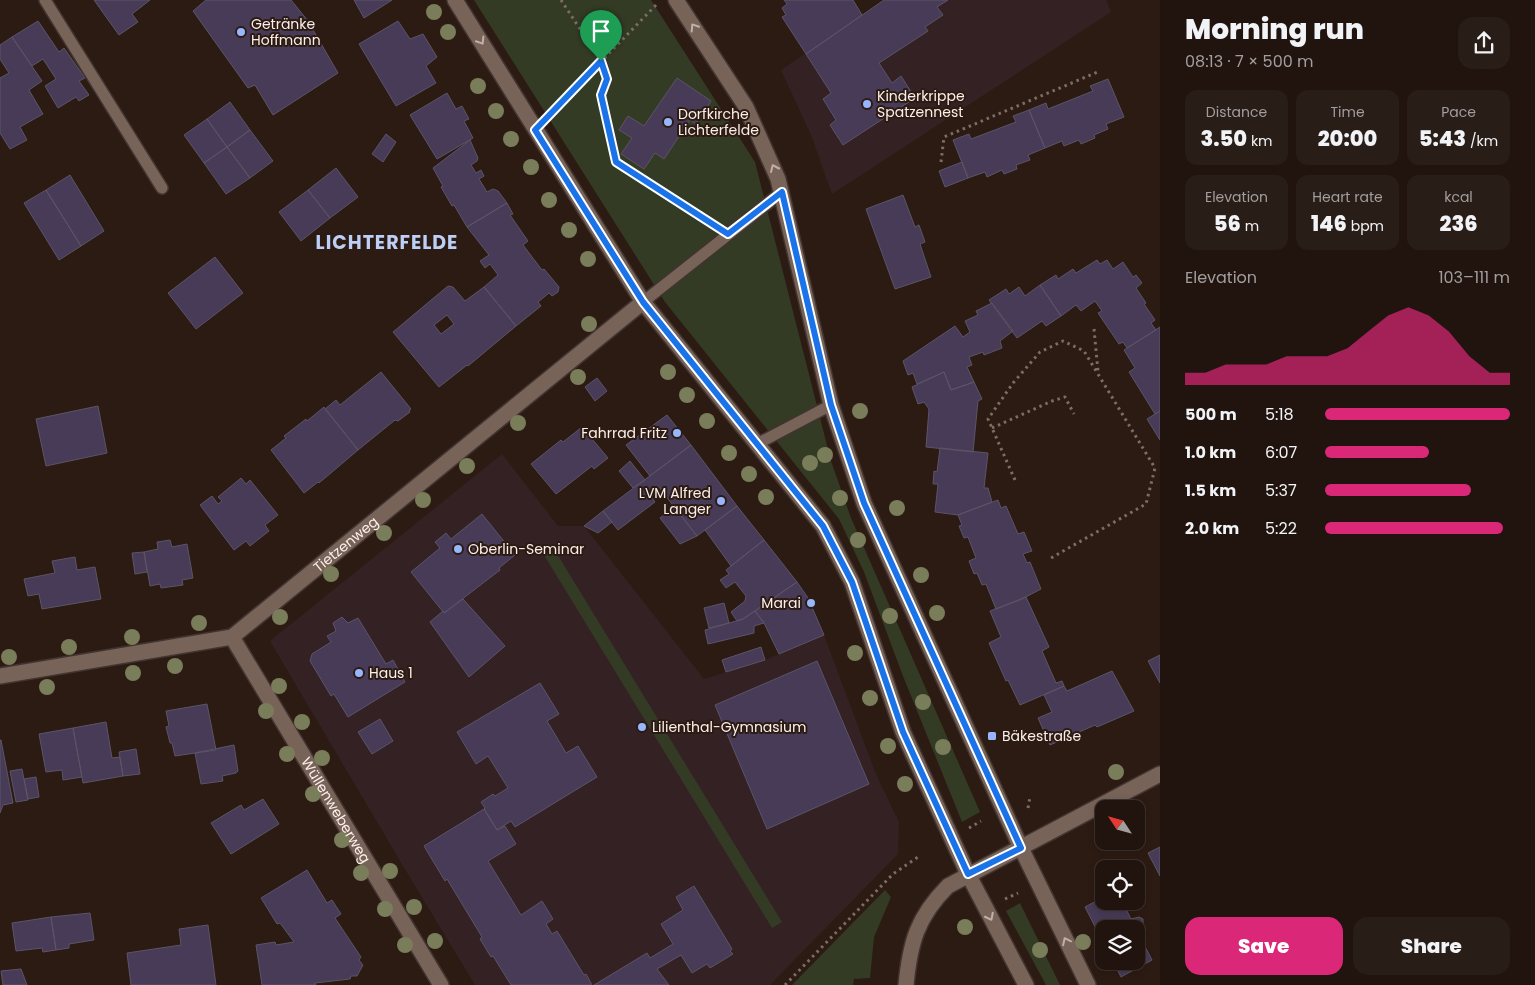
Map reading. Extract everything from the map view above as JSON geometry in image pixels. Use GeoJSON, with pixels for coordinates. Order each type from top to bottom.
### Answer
{"type":"FeatureCollection","features":[{"type":"Feature","properties":{"kind":"main road"},"geometry":{"type":"LineString","coordinates":[[455,0],[643,302],[823,526],[852,582],[903,732],[968,874],[1026,985]]}},
{"type":"Feature","properties":{"kind":"main road"},"geometry":{"type":"LineString","coordinates":[[676,0],[746,107],[782,192],[831,405],[864,503],[1021,848],[1088,985]]}},
{"type":"Feature","properties":{"kind":"main road","name":"Tietzenweg"},"geometry":{"type":"LineString","coordinates":[[0,676],[232,636],[643,302]]}},
{"type":"Feature","properties":{"kind":"main road","name":"Wüllenweberweg"},"geometry":{"type":"LineString","coordinates":[[232,636],[441,985]]}},
{"type":"Feature","properties":{"kind":"main road"},"geometry":{"type":"LineString","coordinates":[[906,985],[909,954],[920,920],[937,896],[948,886],[1160,774]]}},
{"type":"Feature","properties":{"kind":"lane"},"geometry":{"type":"LineString","coordinates":[[46,0],[162,188]]}},
{"type":"Feature","properties":{"kind":"lane"},"geometry":{"type":"LineString","coordinates":[[643,302],[782,192]]}},
{"type":"Feature","properties":{"kind":"lane"},"geometry":{"type":"LineString","coordinates":[[757,444],[831,405]]}},
{"type":"Feature","properties":{"kind":"path"},"geometry":{"type":"LineString","coordinates":[[561,0],[601,61],[607,79],[601,95],[616,162],[728,234]]}},
{"type":"Feature","properties":{"kind":"path"},"geometry":{"type":"LineString","coordinates":[[535,130],[661,0]]}},
{"type":"Feature","properties":{"kind":"path"},"geometry":{"type":"LineString","coordinates":[[941,162],[944,137],[1100,71]]}},
{"type":"Feature","properties":{"kind":"path"},"geometry":{"type":"LineString","coordinates":[[1094,329],[1098,374]]}},
{"type":"Feature","properties":{"kind":"path"},"geometry":{"type":"LineString","coordinates":[[1014,480],[988,419],[1013,384],[1040,352],[1063,341],[1084,351],[1155,468],[1146,504],[1051,558]]}},
{"type":"Feature","properties":{"kind":"path"},"geometry":{"type":"LineString","coordinates":[[992,428],[1065,397],[1074,414]]}},
{"type":"Feature","properties":{"kind":"path"},"geometry":{"type":"LineString","coordinates":[[966,830],[981,821]]}},
{"type":"Feature","properties":{"kind":"path"},"geometry":{"type":"LineString","coordinates":[[785,985],[893,874],[918,857]]}},
{"type":"Feature","properties":{"kind":"path"},"geometry":{"type":"LineString","coordinates":[[1000,902],[1018,893]]}},
{"type":"Feature","properties":{"kind":"shaded area"},"geometry":{"type":"Polygon","coordinates":[[[884,0],[1106,0],[1111,12],[832,194],[811,135],[781,70],[884,0]]]}},
{"type":"Feature","properties":{"kind":"shaded area","name":"Lilienthal-Gymnasium"},"geometry":{"type":"Polygon","coordinates":[[[502,454],[558,526],[584,526],[704,679],[765,660],[824,635],[876,774],[899,822],[898,854],[770,985],[475,985],[270,641],[502,454]]]}},
{"type":"Feature","properties":{"kind":"green space"},"geometry":{"type":"Polygon","coordinates":[[[474,0],[651,0],[755,162],[831,461],[851,518],[980,812],[962,822],[903,676],[864,572],[839,519],[665,302],[474,0]]]}},
{"type":"Feature","properties":{"kind":"green space"},"geometry":{"type":"Polygon","coordinates":[[[554,549],[782,922],[772,928],[544,555],[554,549]]]}},
{"type":"Feature","properties":{"kind":"green space"},"geometry":{"type":"Polygon","coordinates":[[[885,890],[891,897],[874,937],[870,978],[854,979],[853,985],[792,985],[885,890]]]}},
{"type":"Feature","properties":{"kind":"green space"},"geometry":{"type":"Polygon","coordinates":[[[1020,903],[1060,985],[1046,985],[1006,911],[1020,903]]]}},
{"type":"Feature","properties":{"kind":"building"},"geometry":{"type":"Polygon","coordinates":[[[94,0],[150,0],[132,14],[138,22],[119,35],[94,0]]]}},
{"type":"Feature","properties":{"kind":"building"},"geometry":{"type":"Polygon","coordinates":[[[206,0],[291,0],[308,21],[338,73],[273,115],[255,85],[248,88],[193,11],[206,0]]]}},
{"type":"Feature","properties":{"kind":"building"},"geometry":{"type":"Polygon","coordinates":[[[354,0],[392,0],[364,18],[354,0]]]}},
{"type":"Feature","properties":{"kind":"building"},"geometry":{"type":"Polygon","coordinates":[[[784,0],[853,0],[862,15],[806,54],[782,17],[786,15],[782,8],[787,4],[784,0]]]}},
{"type":"Feature","properties":{"kind":"building"},"geometry":{"type":"Polygon","coordinates":[[[884,0],[948,0],[937,7],[943,15],[925,27],[928,31],[879,63],[892,83],[901,76],[915,98],[843,145],[830,125],[836,120],[823,99],[831,93],[806,54],[884,0]]]}},
{"type":"Feature","properties":{"kind":"building"},"geometry":{"type":"Polygon","coordinates":[[[38,21],[59,52],[64,48],[85,78],[79,81],[89,95],[79,101],[76,97],[58,108],[45,86],[56,79],[43,59],[32,66],[12,37],[38,21]]]}},
{"type":"Feature","properties":{"kind":"building"},"geometry":{"type":"Polygon","coordinates":[[[398,21],[410,39],[423,34],[437,57],[426,66],[436,83],[396,106],[359,44],[398,21]]]}},
{"type":"Feature","properties":{"kind":"building"},"geometry":{"type":"Polygon","coordinates":[[[12,37],[42,81],[29,90],[43,114],[20,127],[27,140],[10,149],[0,133],[0,78],[9,73],[0,59],[0,45],[12,37]]]}},
{"type":"Feature","properties":{"kind":"building","name":"Dorfkirche Lichterfelde"},"geometry":{"type":"Polygon","coordinates":[[[677,78],[711,101],[696,124],[690,120],[664,159],[655,153],[644,169],[621,154],[632,138],[619,130],[628,116],[644,126],[677,78]]]}},
{"type":"Feature","properties":{"kind":"building"},"geometry":{"type":"Polygon","coordinates":[[[1108,79],[1124,117],[1106,124],[1108,129],[1094,135],[1095,138],[1081,144],[1079,140],[1064,146],[1062,141],[1045,148],[1029,110],[1046,103],[1048,109],[1093,91],[1090,86],[1108,79]]]}},
{"type":"Feature","properties":{"kind":"building"},"geometry":{"type":"Polygon","coordinates":[[[447,93],[456,109],[462,106],[469,119],[464,121],[473,138],[437,159],[410,115],[447,93]]]}},
{"type":"Feature","properties":{"kind":"building"},"geometry":{"type":"Polygon","coordinates":[[[230,102],[250,130],[227,147],[207,119],[230,102]]]}},
{"type":"Feature","properties":{"kind":"building"},"geometry":{"type":"Polygon","coordinates":[[[1029,110],[1045,148],[1028,155],[1030,160],[1016,165],[1017,169],[1004,174],[1002,170],[987,177],[985,172],[968,178],[953,140],[969,134],[971,139],[1016,122],[1013,116],[1029,110]]]}},
{"type":"Feature","properties":{"kind":"building"},"geometry":{"type":"Polygon","coordinates":[[[207,119],[227,147],[204,163],[184,135],[207,119]]]}},
{"type":"Feature","properties":{"kind":"building"},"geometry":{"type":"Polygon","coordinates":[[[250,130],[273,161],[250,178],[227,147],[250,130]]]}},
{"type":"Feature","properties":{"kind":"building"},"geometry":{"type":"Polygon","coordinates":[[[386,134],[396,142],[383,162],[372,154],[386,134]]]}},
{"type":"Feature","properties":{"kind":"building"},"geometry":{"type":"Polygon","coordinates":[[[470,140],[478,158],[471,165],[476,173],[481,170],[484,176],[479,179],[487,192],[493,189],[498,191],[507,203],[467,227],[441,187],[443,186],[433,168],[470,140]]]}},
{"type":"Feature","properties":{"kind":"building"},"geometry":{"type":"Polygon","coordinates":[[[227,147],[250,178],[226,194],[204,163],[227,147]]]}},
{"type":"Feature","properties":{"kind":"building"},"geometry":{"type":"Polygon","coordinates":[[[962,162],[968,178],[945,187],[939,171],[962,162]]]}},
{"type":"Feature","properties":{"kind":"building"},"geometry":{"type":"Polygon","coordinates":[[[336,168],[358,197],[330,218],[308,190],[336,168]]]}},
{"type":"Feature","properties":{"kind":"building"},"geometry":{"type":"Polygon","coordinates":[[[70,175],[104,231],[81,246],[46,190],[70,175]]]}},
{"type":"Feature","properties":{"kind":"building"},"geometry":{"type":"Polygon","coordinates":[[[46,190],[81,246],[59,260],[24,203],[46,190]]]}},
{"type":"Feature","properties":{"kind":"building"},"geometry":{"type":"Polygon","coordinates":[[[308,190],[330,218],[301,241],[279,212],[308,190]]]}},
{"type":"Feature","properties":{"kind":"building"},"geometry":{"type":"Polygon","coordinates":[[[903,195],[915,227],[919,225],[925,242],[920,244],[931,277],[895,289],[866,209],[903,195]]]}},
{"type":"Feature","properties":{"kind":"building"},"geometry":{"type":"Polygon","coordinates":[[[507,203],[513,214],[510,215],[528,241],[523,245],[542,270],[544,269],[559,287],[558,292],[552,296],[549,293],[538,302],[541,306],[516,326],[484,287],[498,275],[490,264],[485,268],[480,261],[489,255],[467,227],[507,203]]]}},
{"type":"Feature","properties":{"kind":"building"},"geometry":{"type":"Polygon","coordinates":[[[215,257],[243,293],[196,329],[168,293],[215,257]]]}},
{"type":"Feature","properties":{"kind":"building"},"geometry":{"type":"Polygon","coordinates":[[[1097,260],[1100,264],[1107,260],[1113,269],[1123,262],[1133,277],[1136,275],[1142,283],[1136,288],[1155,320],[1151,323],[1156,330],[1127,348],[1123,342],[1119,344],[1098,313],[1102,311],[1095,301],[1081,311],[1076,305],[1061,316],[1040,285],[1056,275],[1058,279],[1073,269],[1076,273],[1097,260]]]}},
{"type":"Feature","properties":{"kind":"building"},"geometry":{"type":"Polygon","coordinates":[[[1040,285],[1061,316],[1046,326],[1042,321],[1017,338],[989,300],[1006,289],[1009,294],[1019,287],[1025,296],[1040,285]]]}},
{"type":"Feature","properties":{"kind":"building"},"geometry":{"type":"Polygon","coordinates":[[[448,286],[453,287],[465,301],[484,287],[516,326],[468,366],[439,387],[393,332],[448,286]],[[447,315],[434,325],[441,334],[454,324],[447,315]]]}},
{"type":"Feature","properties":{"kind":"building"},"geometry":{"type":"Polygon","coordinates":[[[992,303],[1013,331],[1000,341],[1002,348],[984,355],[983,352],[969,357],[972,365],[967,367],[974,382],[951,390],[944,372],[917,384],[913,373],[908,375],[903,361],[955,326],[963,337],[970,332],[965,321],[978,315],[976,311],[992,303]]]}},
{"type":"Feature","properties":{"kind":"building"},"geometry":{"type":"Polygon","coordinates":[[[1160,327],[1160,411],[1155,414],[1129,372],[1135,368],[1124,350],[1160,327]]]}},
{"type":"Feature","properties":{"kind":"building"},"geometry":{"type":"Polygon","coordinates":[[[381,372],[411,409],[409,410],[410,412],[398,421],[395,420],[358,450],[325,409],[336,400],[340,405],[381,372]]]}},
{"type":"Feature","properties":{"kind":"building"},"geometry":{"type":"Polygon","coordinates":[[[944,372],[951,390],[974,382],[982,399],[978,401],[973,452],[926,447],[929,409],[924,402],[918,404],[912,387],[944,372]]]}},
{"type":"Feature","properties":{"kind":"building"},"geometry":{"type":"Polygon","coordinates":[[[597,378],[607,391],[595,401],[585,387],[597,378]]]}},
{"type":"Feature","properties":{"kind":"building"},"geometry":{"type":"Polygon","coordinates":[[[98,406],[107,453],[46,466],[36,419],[98,406]]]}},
{"type":"Feature","properties":{"kind":"building"},"geometry":{"type":"Polygon","coordinates":[[[324,407],[358,450],[319,483],[304,493],[271,450],[286,438],[284,436],[324,407]]]}},
{"type":"Feature","properties":{"kind":"building"},"geometry":{"type":"Polygon","coordinates":[[[1160,411],[1160,440],[1147,419],[1160,411]]]}},
{"type":"Feature","properties":{"kind":"building"},"geometry":{"type":"Polygon","coordinates":[[[667,415],[691,445],[650,476],[626,445],[667,415]]]}},
{"type":"Feature","properties":{"kind":"building"},"geometry":{"type":"Polygon","coordinates":[[[582,427],[608,458],[594,469],[592,466],[556,494],[531,464],[561,440],[563,442],[582,427]]]}},
{"type":"Feature","properties":{"kind":"building"},"geometry":{"type":"Polygon","coordinates":[[[691,445],[737,506],[697,536],[658,486],[649,493],[655,502],[618,530],[603,511],[691,445]]]}},
{"type":"Feature","properties":{"kind":"building"},"geometry":{"type":"Polygon","coordinates":[[[940,448],[988,453],[984,488],[988,488],[992,502],[958,515],[935,512],[938,484],[933,484],[934,471],[937,472],[940,448]]]}},
{"type":"Feature","properties":{"kind":"building"},"geometry":{"type":"Polygon","coordinates":[[[630,461],[645,480],[633,488],[619,471],[630,461]]]}},
{"type":"Feature","properties":{"kind":"building"},"geometry":{"type":"Polygon","coordinates":[[[241,478],[246,484],[250,480],[278,515],[265,525],[269,531],[250,546],[246,541],[234,550],[200,505],[212,496],[218,504],[222,501],[218,497],[241,478]]]}},
{"type":"Feature","properties":{"kind":"building"},"geometry":{"type":"Polygon","coordinates":[[[998,500],[1001,508],[1006,506],[1018,534],[1024,532],[1032,551],[1023,554],[1027,563],[1030,562],[1041,589],[1020,600],[996,609],[986,584],[982,585],[977,573],[974,574],[969,561],[976,558],[968,537],[964,538],[959,526],[962,525],[958,515],[998,500]]]}},
{"type":"Feature","properties":{"kind":"building"},"geometry":{"type":"Polygon","coordinates":[[[737,506],[764,540],[731,566],[705,530],[737,506]]]}},
{"type":"Feature","properties":{"kind":"building"},"geometry":{"type":"Polygon","coordinates":[[[674,507],[697,536],[680,544],[660,518],[674,507]]]}},
{"type":"Feature","properties":{"kind":"building"},"geometry":{"type":"Polygon","coordinates":[[[603,511],[612,522],[598,533],[584,526],[603,511]]]}},
{"type":"Feature","properties":{"kind":"building"},"geometry":{"type":"Polygon","coordinates":[[[482,514],[515,555],[499,568],[500,570],[444,613],[411,572],[440,548],[435,542],[446,533],[451,539],[482,514]]]}},
{"type":"Feature","properties":{"kind":"building"},"geometry":{"type":"Polygon","coordinates":[[[170,540],[172,547],[187,544],[193,578],[182,580],[183,585],[161,588],[160,584],[150,586],[144,552],[158,549],[157,542],[170,540]]]}},
{"type":"Feature","properties":{"kind":"building"},"geometry":{"type":"Polygon","coordinates":[[[764,540],[797,582],[743,619],[737,621],[731,612],[745,601],[746,596],[735,582],[726,588],[720,580],[729,574],[726,570],[764,540]]]}},
{"type":"Feature","properties":{"kind":"building"},"geometry":{"type":"Polygon","coordinates":[[[144,552],[147,572],[135,574],[132,553],[144,552]]]}},
{"type":"Feature","properties":{"kind":"building"},"geometry":{"type":"Polygon","coordinates":[[[75,557],[77,570],[95,567],[101,599],[42,609],[39,594],[28,596],[24,579],[55,573],[52,561],[75,557]]]}},
{"type":"Feature","properties":{"kind":"building"},"geometry":{"type":"Polygon","coordinates":[[[797,582],[808,598],[824,635],[779,654],[764,623],[755,611],[797,582]]]}},
{"type":"Feature","properties":{"kind":"building"},"geometry":{"type":"Polygon","coordinates":[[[1026,597],[1049,647],[1042,651],[1056,683],[1062,681],[1064,686],[1020,705],[1008,680],[1006,681],[989,643],[1001,637],[990,611],[1026,597]]]}},
{"type":"Feature","properties":{"kind":"building"},"geometry":{"type":"Polygon","coordinates":[[[463,599],[505,646],[469,677],[430,622],[443,611],[444,613],[463,599]]]}},
{"type":"Feature","properties":{"kind":"building"},"geometry":{"type":"Polygon","coordinates":[[[724,603],[729,623],[709,628],[704,608],[724,603]]]}},
{"type":"Feature","properties":{"kind":"building"},"geometry":{"type":"Polygon","coordinates":[[[755,611],[764,623],[754,626],[754,633],[708,644],[705,630],[743,619],[755,611]]]}},
{"type":"Feature","properties":{"kind":"building","name":"Haus 1"},"geometry":{"type":"Polygon","coordinates":[[[342,617],[348,623],[358,618],[386,664],[393,660],[405,682],[348,717],[334,694],[331,696],[310,661],[312,654],[331,642],[327,636],[336,631],[333,623],[342,617]]]}},
{"type":"Feature","properties":{"kind":"building"},"geometry":{"type":"Polygon","coordinates":[[[761,647],[765,660],[726,672],[722,660],[761,647]]]}},
{"type":"Feature","properties":{"kind":"building"},"geometry":{"type":"Polygon","coordinates":[[[1160,655],[1160,683],[1148,661],[1160,655]]]}},
{"type":"Feature","properties":{"kind":"building"},"geometry":{"type":"Polygon","coordinates":[[[817,661],[869,784],[767,829],[715,705],[817,661]]]}},
{"type":"Feature","properties":{"kind":"building"},"geometry":{"type":"Polygon","coordinates":[[[1112,671],[1134,711],[1097,727],[1095,725],[1050,745],[1038,718],[1052,712],[1044,695],[1064,686],[1067,691],[1112,671]]]}},
{"type":"Feature","properties":{"kind":"building"},"geometry":{"type":"Polygon","coordinates":[[[540,683],[559,714],[547,721],[566,753],[578,746],[597,777],[515,827],[511,821],[497,830],[481,802],[493,794],[495,796],[508,788],[488,756],[476,764],[457,732],[540,683]]]}},
{"type":"Feature","properties":{"kind":"building"},"geometry":{"type":"Polygon","coordinates":[[[207,704],[216,750],[175,756],[166,727],[169,726],[166,711],[207,704]]]}},
{"type":"Feature","properties":{"kind":"building"},"geometry":{"type":"Polygon","coordinates":[[[380,719],[393,741],[372,754],[358,732],[380,719]]]}},
{"type":"Feature","properties":{"kind":"building"},"geometry":{"type":"Polygon","coordinates":[[[106,722],[112,758],[120,757],[123,776],[83,783],[73,728],[106,722]]]}},
{"type":"Feature","properties":{"kind":"building"},"geometry":{"type":"Polygon","coordinates":[[[73,728],[82,777],[63,780],[62,770],[46,772],[39,734],[73,728]]]}},
{"type":"Feature","properties":{"kind":"building"},"geometry":{"type":"Polygon","coordinates":[[[0,740],[13,803],[3,805],[0,813],[0,740]]]}},
{"type":"Feature","properties":{"kind":"building"},"geometry":{"type":"Polygon","coordinates":[[[234,745],[238,771],[222,776],[223,781],[201,784],[195,753],[234,745]]]}},
{"type":"Feature","properties":{"kind":"building"},"geometry":{"type":"Polygon","coordinates":[[[136,749],[140,774],[123,776],[119,752],[136,749]]]}},
{"type":"Feature","properties":{"kind":"building"},"geometry":{"type":"Polygon","coordinates":[[[22,769],[28,800],[16,802],[10,771],[22,769]]]}},
{"type":"Feature","properties":{"kind":"building"},"geometry":{"type":"Polygon","coordinates":[[[36,777],[39,797],[28,799],[24,779],[36,777]]]}},
{"type":"Feature","properties":{"kind":"building"},"geometry":{"type":"Polygon","coordinates":[[[263,799],[279,824],[231,854],[211,823],[241,805],[244,810],[263,799]]]}},
{"type":"Feature","properties":{"kind":"building"},"geometry":{"type":"Polygon","coordinates":[[[484,809],[497,830],[505,826],[516,844],[488,861],[521,915],[542,901],[553,919],[546,924],[552,934],[557,931],[592,985],[511,985],[493,956],[491,957],[480,939],[482,937],[447,879],[445,881],[424,846],[484,809]]]}},
{"type":"Feature","properties":{"kind":"building"},"geometry":{"type":"Polygon","coordinates":[[[1160,847],[1160,876],[1148,853],[1160,847]]]}},
{"type":"Feature","properties":{"kind":"building"},"geometry":{"type":"Polygon","coordinates":[[[307,870],[327,903],[332,900],[341,914],[335,918],[361,957],[359,960],[363,965],[357,976],[351,976],[350,979],[315,983],[316,985],[262,985],[256,945],[275,942],[276,945],[294,942],[280,923],[277,924],[261,898],[307,870]]]}},
{"type":"Feature","properties":{"kind":"building"},"geometry":{"type":"Polygon","coordinates":[[[694,886],[732,949],[730,951],[733,954],[710,968],[707,964],[692,973],[681,955],[657,969],[669,985],[594,985],[647,953],[650,958],[673,944],[661,924],[683,910],[676,897],[694,886]]]}},
{"type":"Feature","properties":{"kind":"building"},"geometry":{"type":"Polygon","coordinates":[[[1095,902],[1095,910],[1126,910],[1131,919],[1139,917],[1143,920],[1095,920],[1095,926],[1085,907],[1095,902]]]}},
{"type":"Feature","properties":{"kind":"building"},"geometry":{"type":"Polygon","coordinates":[[[90,913],[94,940],[69,944],[69,948],[56,950],[51,917],[90,913]]]}},
{"type":"Feature","properties":{"kind":"building"},"geometry":{"type":"Polygon","coordinates":[[[51,917],[56,950],[43,952],[42,948],[16,951],[12,923],[51,917]]]}},
{"type":"Feature","properties":{"kind":"building"},"geometry":{"type":"Polygon","coordinates":[[[208,925],[216,985],[131,985],[127,953],[181,945],[179,929],[208,925]]]}},
{"type":"Feature","properties":{"kind":"building"},"geometry":{"type":"Polygon","coordinates":[[[1145,946],[1152,960],[1145,964],[1145,946]]]}},
{"type":"Feature","properties":{"kind":"building"},"geometry":{"type":"Polygon","coordinates":[[[21,969],[27,985],[3,985],[1,971],[21,969]]]}},
{"type":"Feature","properties":{"kind":"building"},"geometry":{"type":"Polygon","coordinates":[[[1118,970],[1134,970],[1121,977],[1118,970]]]}},
{"type":"Feature","properties":{"kind":"place","name":"Getränke Hoffmann"},"geometry":{"type":"Point","coordinates":[241,32]}},
{"type":"Feature","properties":{"kind":"place","name":"Kinderkrippe Spatzennest"},"geometry":{"type":"Point","coordinates":[867,104]}},
{"type":"Feature","properties":{"kind":"place","name":"Dorfkirche Lichterfelde"},"geometry":{"type":"Point","coordinates":[668,122]}},
{"type":"Feature","properties":{"kind":"place","name":"Fahrrad Fritz"},"geometry":{"type":"Point","coordinates":[677,433]}},
{"type":"Feature","properties":{"kind":"place","name":"LVM Alfred Langer"},"geometry":{"type":"Point","coordinates":[721,501]}},
{"type":"Feature","properties":{"kind":"place","name":"Oberlin-Seminar"},"geometry":{"type":"Point","coordinates":[458,549]}},
{"type":"Feature","properties":{"kind":"place","name":"Marai"},"geometry":{"type":"Point","coordinates":[811,603]}},
{"type":"Feature","properties":{"kind":"place","name":"Haus 1"},"geometry":{"type":"Point","coordinates":[359,673]}},
{"type":"Feature","properties":{"kind":"place","name":"Lilienthal-Gymnasium"},"geometry":{"type":"Point","coordinates":[642,727]}},
{"type":"Feature","properties":{"kind":"place","name":"Bäkestraße"},"geometry":{"type":"Point","coordinates":[992,736]}},
{"type":"Feature","properties":{"kind":"district","name":"LICHTERFELDE"},"geometry":{"type":"Point","coordinates":[387,242]}},
{"type":"Feature","properties":{"kind":"route"},"geometry":{"type":"LineString","coordinates":[[601,61],[607,79],[601,95],[616,162],[728,234],[782,192],[831,405],[864,503],[1021,848],[968,874],[903,732],[852,582],[823,526],[643,302],[535,130],[601,61]]}}]}
